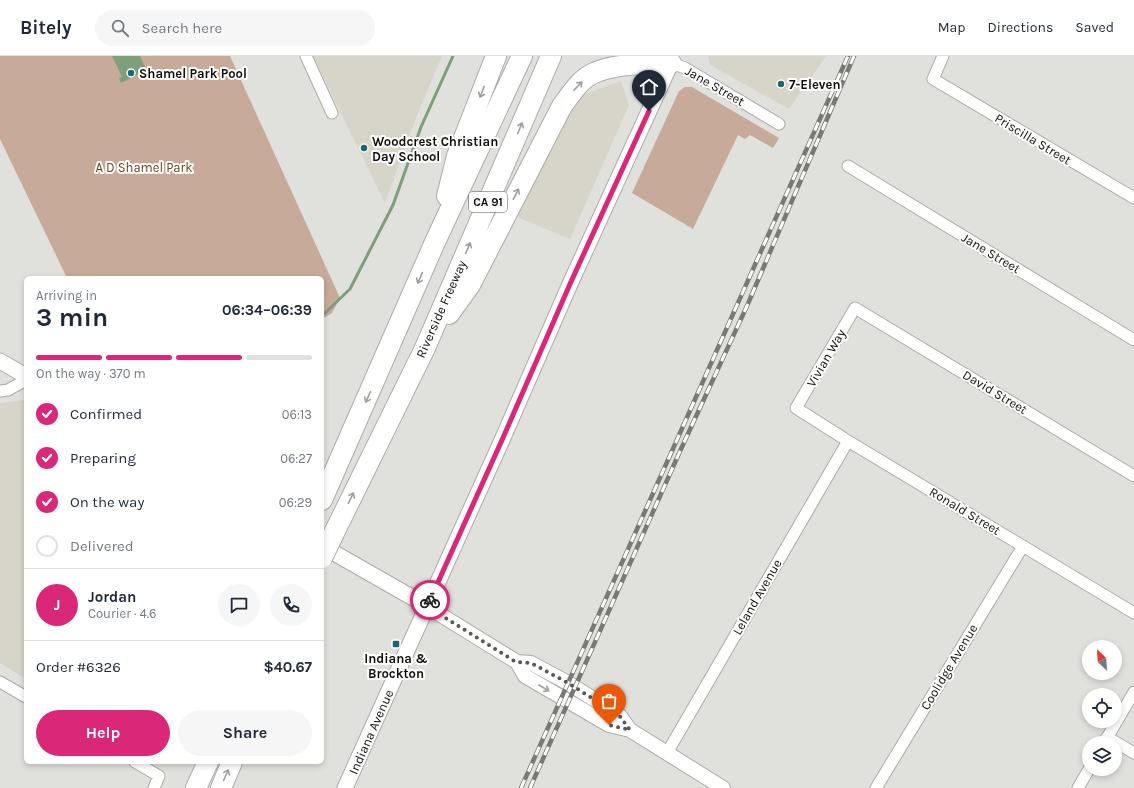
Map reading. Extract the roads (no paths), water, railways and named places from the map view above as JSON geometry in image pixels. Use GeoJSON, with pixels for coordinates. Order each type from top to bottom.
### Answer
{"type":"FeatureCollection","features":[{"type":"Feature","properties":{"kind":"highway"},"geometry":{"type":"LineString","coordinates":[[436,242],[457,156],[496,56]]}},
{"type":"Feature","properties":{"kind":"highway","name":"CA 91"},"geometry":{"type":"LineString","coordinates":[[324,495],[436,242],[522,56]]}},
{"type":"Feature","properties":{"kind":"highway","name":"Riverside Freeway"},"geometry":{"type":"LineString","coordinates":[[324,552],[328,540],[425,348],[551,56]]}},
{"type":"Feature","properties":{"kind":"highway"},"geometry":{"type":"LineString","coordinates":[[425,348],[470,285],[562,106],[574,90],[594,73],[634,64],[668,60]]}},
{"type":"Feature","properties":{"kind":"highway"},"geometry":{"type":"LineString","coordinates":[[196,788],[207,764]]}},
{"type":"Feature","properties":{"kind":"highway"},"geometry":{"type":"LineString","coordinates":[[221,788],[231,764]]}},
{"type":"Feature","properties":{"kind":"main road","name":"Indiana Avenue"},"geometry":{"type":"LineString","coordinates":[[345,788],[432,609],[502,440],[668,60]]}},
{"type":"Feature","properties":{"kind":"main road"},"geometry":{"type":"LineString","coordinates":[[0,361],[24,375]]}},
{"type":"Feature","properties":{"kind":"main road"},"geometry":{"type":"LineString","coordinates":[[328,540],[432,609]]}},
{"type":"Feature","properties":{"kind":"street"},"geometry":{"type":"LineString","coordinates":[[306,56],[332,113]]}},
{"type":"Feature","properties":{"kind":"street","name":"Priscilla Street"},"geometry":{"type":"LineString","coordinates":[[943,56],[933,79],[1134,198]]}},
{"type":"Feature","properties":{"kind":"street","name":"Jane Street"},"geometry":{"type":"LineString","coordinates":[[668,60],[687,69],[779,124]]}},
{"type":"Feature","properties":{"kind":"street","name":"Jane Street"},"geometry":{"type":"LineString","coordinates":[[848,166],[1134,340]]}},
{"type":"Feature","properties":{"kind":"street","name":"Vivian Way"},"geometry":{"type":"LineString","coordinates":[[796,408],[855,308]]}},
{"type":"Feature","properties":{"kind":"street","name":"David Street"},"geometry":{"type":"LineString","coordinates":[[855,308],[1134,476]]}},
{"type":"Feature","properties":{"kind":"street"},"geometry":{"type":"LineString","coordinates":[[0,391],[8,390],[24,381]]}},
{"type":"Feature","properties":{"kind":"street","name":"Ronald Street"},"geometry":{"type":"LineString","coordinates":[[796,408],[1134,613]]}},
{"type":"Feature","properties":{"kind":"street","name":"Leland Avenue"},"geometry":{"type":"LineString","coordinates":[[667,753],[848,440]]}},
{"type":"Feature","properties":{"kind":"street","name":"Coolidge Avenue"},"geometry":{"type":"LineString","coordinates":[[876,788],[1023,546]]}},
{"type":"Feature","properties":{"kind":"street"},"geometry":{"type":"LineString","coordinates":[[432,609],[516,662],[525,676],[609,725],[630,730],[723,788]]}},
{"type":"Feature","properties":{"kind":"street"},"geometry":{"type":"LineString","coordinates":[[0,682],[24,696]]}},
{"type":"Feature","properties":{"kind":"street"},"geometry":{"type":"LineString","coordinates":[[1108,736],[1134,692]]}},
{"type":"Feature","properties":{"kind":"street"},"geometry":{"type":"LineString","coordinates":[[1122,747],[1134,753]]}},
{"type":"Feature","properties":{"kind":"street"},"geometry":{"type":"LineString","coordinates":[[138,764],[158,776],[154,788]]}},
{"type":"Feature","properties":{"kind":"street"},"geometry":{"type":"LineString","coordinates":[[1078,788],[1085,776]]}},
{"type":"Feature","properties":{"kind":"waterway"},"geometry":{"type":"LineString","coordinates":[[324,313],[350,289],[393,205],[421,127],[453,56]]}},
{"type":"Feature","properties":{"kind":"railway"},"geometry":{"type":"LineString","coordinates":[[521,788],[848,56]]}},
{"type":"Feature","properties":{"kind":"railway"},"geometry":{"type":"LineString","coordinates":[[530,788],[681,449],[747,306],[854,56]]}},
{"type":"Feature","properties":{"kind":"place","name":"Shamel Park Pool"},"geometry":{"type":"Point","coordinates":[131,73]}},
{"type":"Feature","properties":{"kind":"place","name":"7-Eleven"},"geometry":{"type":"Point","coordinates":[781,84]}},
{"type":"Feature","properties":{"kind":"place","name":"Woodcrest Christian Day School"},"geometry":{"type":"Point","coordinates":[364,148]}},
{"type":"Feature","properties":{"kind":"place","name":"Indiana & Brockton"},"geometry":{"type":"Point","coordinates":[396,644]}},
{"type":"Feature","properties":{"kind":"park label","name":"A D Shamel Park"},"geometry":{"type":"Point","coordinates":[144,167]}}]}
